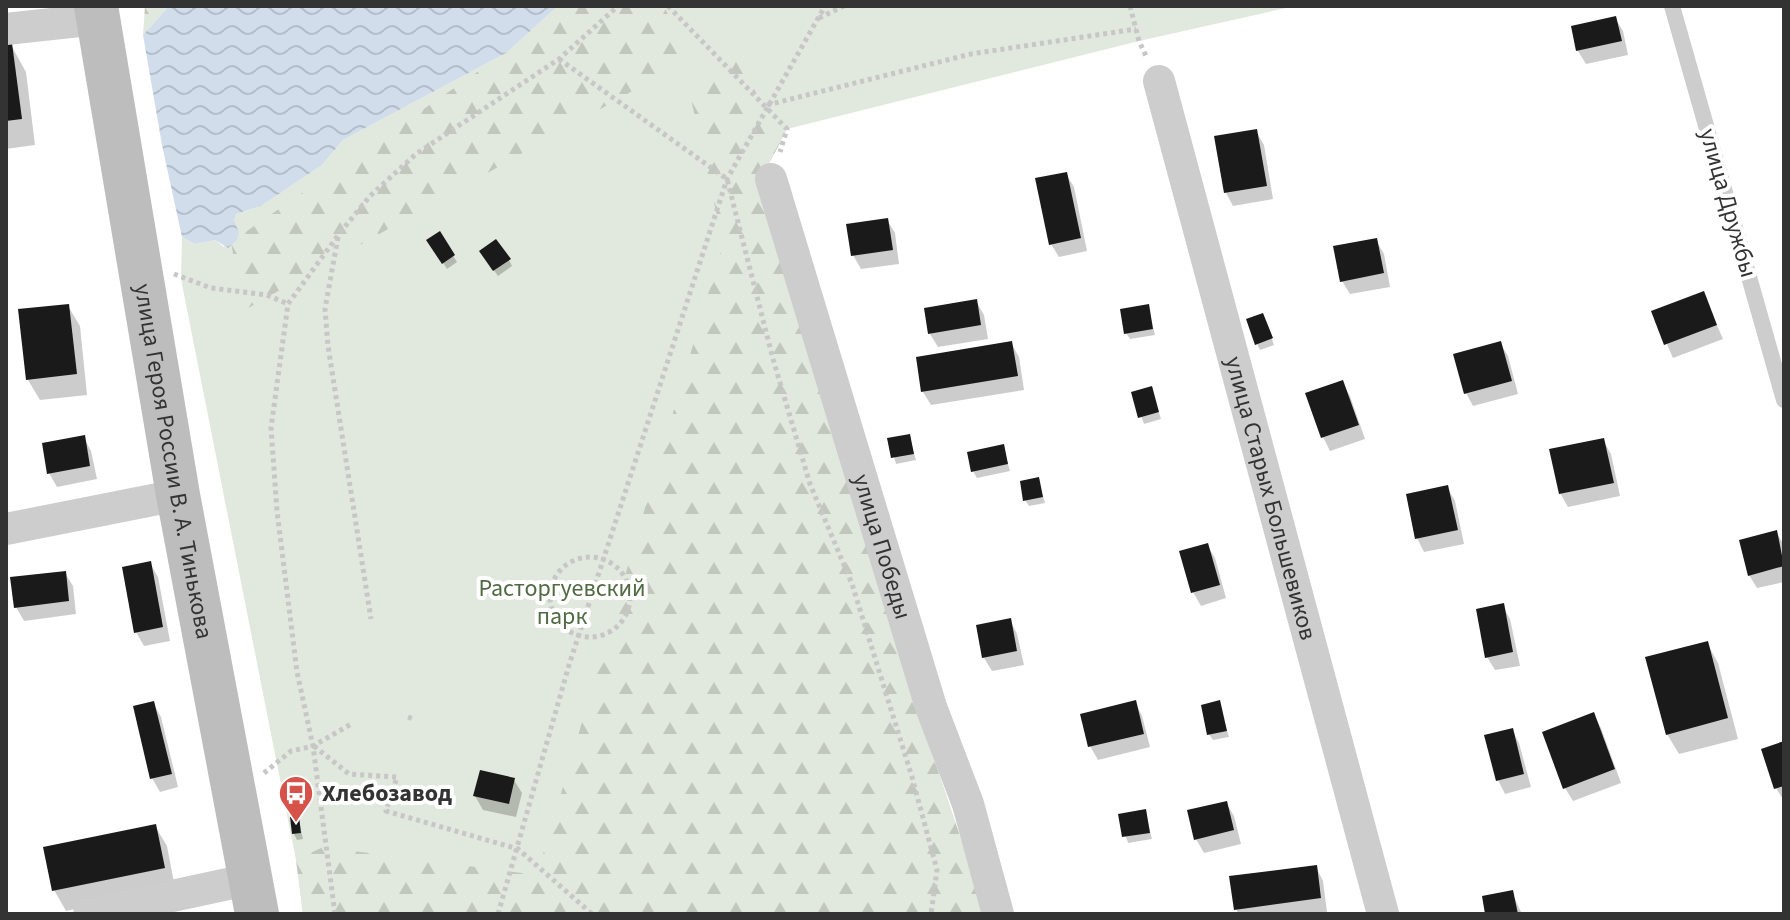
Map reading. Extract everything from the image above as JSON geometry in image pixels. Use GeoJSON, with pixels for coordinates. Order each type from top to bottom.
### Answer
{"type":"FeatureCollection","features":[{"type":"Feature","properties":{"kind":"street"},"geometry":{"type":"LineString","coordinates":[[6,29],[97,12]]}},
{"type":"Feature","properties":{"kind":"street","name":"улица Героя России В. А. Тинькова"},"geometry":{"type":"LineString","coordinates":[[97,12],[178,495],[254,896]]}},
{"type":"Feature","properties":{"kind":"street","name":"улица Старых Большевиков"},"geometry":{"type":"LineString","coordinates":[[1159,81],[1383,914]]}},
{"type":"Feature","properties":{"kind":"street","name":"улица Победы"},"geometry":{"type":"LineString","coordinates":[[771,179],[931,707],[968,804],[998,914]]}},
{"type":"Feature","properties":{"kind":"street"},"geometry":{"type":"LineString","coordinates":[[6,529],[178,495]]}},
{"type":"Feature","properties":{"kind":"street"},"geometry":{"type":"LineString","coordinates":[[89,914],[254,896]]}},
{"type":"Feature","properties":{"kind":"lane","name":"улица Дружбы"},"geometry":{"type":"LineString","coordinates":[[1672,6],[1784,400]]}},
{"type":"Feature","properties":{"kind":"path"},"geometry":{"type":"LineString","coordinates":[[335,914],[313,746],[297,672],[277,511],[271,428],[288,304],[370,196],[416,154],[559,59],[618,6]]}},
{"type":"Feature","properties":{"kind":"path"},"geometry":{"type":"LineString","coordinates":[[668,6],[787,129],[771,179]]}},
{"type":"Feature","properties":{"kind":"path"},"geometry":{"type":"LineString","coordinates":[[498,914],[579,636],[727,179],[825,6]]}},
{"type":"Feature","properties":{"kind":"path"},"geometry":{"type":"LineString","coordinates":[[818,18],[844,6]]}},
{"type":"Feature","properties":{"kind":"path"},"geometry":{"type":"LineString","coordinates":[[1130,6],[1136,29],[1159,81]]}},
{"type":"Feature","properties":{"kind":"path"},"geometry":{"type":"LineString","coordinates":[[766,106],[971,54],[1136,29]]}},
{"type":"Feature","properties":{"kind":"path"},"geometry":{"type":"LineString","coordinates":[[559,59],[727,179],[773,359],[810,484],[852,584],[912,777],[937,870],[931,914]]}},
{"type":"Feature","properties":{"kind":"path"},"geometry":{"type":"LineString","coordinates":[[339,234],[325,309],[326,322],[371,619]]}},
{"type":"Feature","properties":{"kind":"path"},"geometry":{"type":"LineString","coordinates":[[140,261],[211,288],[267,295],[288,304]]}},
{"type":"Feature","properties":{"kind":"path"},"geometry":{"type":"LineString","coordinates":[[590,556],[604,559],[615,564],[624,574],[629,586],[628,612],[622,623],[611,632],[599,637],[579,636],[560,625],[553,614],[549,600],[551,587],[556,574],[577,558],[590,556]]}},
{"type":"Feature","properties":{"kind":"path"},"geometry":{"type":"LineString","coordinates":[[235,796],[291,751],[313,746],[353,723]]}},
{"type":"Feature","properties":{"kind":"path"},"geometry":{"type":"LineString","coordinates":[[313,746],[349,774],[397,777],[386,811],[518,849],[592,914]]}},
{"type":"Feature","properties":{"kind":"green space"},"geometry":{"type":"Polygon","coordinates":[[[145,6],[169,6],[143,35],[145,6]]]}},
{"type":"Feature","properties":{"kind":"green space","name":"Расторгуевский парк"},"geometry":{"type":"Polygon","coordinates":[[[558,6],[1295,6],[1139,41],[787,129],[762,176],[916,705],[986,914],[303,914],[296,860],[181,279],[182,237],[195,244],[215,240],[224,247],[236,214],[261,206],[322,165],[343,140],[506,53],[558,6]]]}},
{"type":"Feature","properties":{"kind":"green space"},"geometry":{"type":"Polygon","coordinates":[[[573,6],[664,6],[689,59],[243,311],[231,242],[573,6]]]}},
{"type":"Feature","properties":{"kind":"green space"},"geometry":{"type":"Polygon","coordinates":[[[740,59],[780,143],[762,177],[916,705],[986,914],[303,914],[296,860],[323,847],[537,875],[723,243],[689,90],[740,59]]]}},
{"type":"Feature","properties":{"kind":"water"},"geometry":{"type":"Polygon","coordinates":[[[169,6],[558,6],[506,53],[343,140],[322,165],[261,206],[236,214],[234,221],[239,232],[237,240],[228,248],[215,240],[195,244],[182,237],[143,35],[169,6]]]}},
{"type":"Feature","properties":{"kind":"building"},"geometry":{"type":"Polygon","coordinates":[[[1616,16],[1622,41],[1576,51],[1571,26],[1616,16]]]}},
{"type":"Feature","properties":{"kind":"building"},"geometry":{"type":"Polygon","coordinates":[[[12,43],[22,119],[6,121],[6,44],[12,43]]]}},
{"type":"Feature","properties":{"kind":"building"},"geometry":{"type":"Polygon","coordinates":[[[1257,129],[1267,186],[1224,193],[1214,136],[1257,129]]]}},
{"type":"Feature","properties":{"kind":"building"},"geometry":{"type":"Polygon","coordinates":[[[1067,172],[1081,238],[1049,245],[1035,178],[1067,172]]]}},
{"type":"Feature","properties":{"kind":"building"},"geometry":{"type":"Polygon","coordinates":[[[888,218],[893,250],[851,256],[846,224],[888,218]]]}},
{"type":"Feature","properties":{"kind":"building"},"geometry":{"type":"Polygon","coordinates":[[[440,231],[455,255],[442,264],[426,240],[440,231]]]}},
{"type":"Feature","properties":{"kind":"building"},"geometry":{"type":"Polygon","coordinates":[[[1377,238],[1384,273],[1340,282],[1333,246],[1377,238]]]}},
{"type":"Feature","properties":{"kind":"building"},"geometry":{"type":"Polygon","coordinates":[[[496,239],[511,259],[493,271],[479,251],[496,239]]]}},
{"type":"Feature","properties":{"kind":"building"},"geometry":{"type":"Polygon","coordinates":[[[1704,291],[1717,325],[1664,345],[1651,311],[1704,291]]]}},
{"type":"Feature","properties":{"kind":"building"},"geometry":{"type":"Polygon","coordinates":[[[977,299],[981,325],[928,334],[924,308],[977,299]]]}},
{"type":"Feature","properties":{"kind":"building"},"geometry":{"type":"Polygon","coordinates":[[[69,304],[77,374],[26,380],[18,309],[69,304]]]}},
{"type":"Feature","properties":{"kind":"building"},"geometry":{"type":"Polygon","coordinates":[[[1149,304],[1153,329],[1124,334],[1120,309],[1149,304]]]}},
{"type":"Feature","properties":{"kind":"building"},"geometry":{"type":"Polygon","coordinates":[[[1263,313],[1273,338],[1255,345],[1246,319],[1263,313]]]}},
{"type":"Feature","properties":{"kind":"building"},"geometry":{"type":"Polygon","coordinates":[[[1012,341],[1018,376],[921,392],[916,357],[1012,341]]]}},
{"type":"Feature","properties":{"kind":"building"},"geometry":{"type":"Polygon","coordinates":[[[1501,341],[1512,381],[1464,394],[1453,354],[1501,341]]]}},
{"type":"Feature","properties":{"kind":"building"},"geometry":{"type":"Polygon","coordinates":[[[1343,380],[1359,425],[1321,438],[1305,393],[1343,380]]]}},
{"type":"Feature","properties":{"kind":"building"},"geometry":{"type":"Polygon","coordinates":[[[1152,386],[1159,412],[1138,418],[1131,392],[1152,386]]]}},
{"type":"Feature","properties":{"kind":"building"},"geometry":{"type":"Polygon","coordinates":[[[910,434],[914,454],[891,458],[887,438],[910,434]]]}},
{"type":"Feature","properties":{"kind":"building"},"geometry":{"type":"Polygon","coordinates":[[[85,435],[90,466],[47,474],[42,443],[85,435]]]}},
{"type":"Feature","properties":{"kind":"building"},"geometry":{"type":"Polygon","coordinates":[[[1604,438],[1614,483],[1559,494],[1549,449],[1604,438]]]}},
{"type":"Feature","properties":{"kind":"building"},"geometry":{"type":"Polygon","coordinates":[[[1004,444],[1008,464],[971,472],[967,452],[1004,444]]]}},
{"type":"Feature","properties":{"kind":"building"},"geometry":{"type":"Polygon","coordinates":[[[1039,477],[1043,497],[1023,501],[1020,481],[1039,477]]]}},
{"type":"Feature","properties":{"kind":"building"},"geometry":{"type":"Polygon","coordinates":[[[1448,485],[1458,530],[1415,539],[1406,494],[1448,485]]]}},
{"type":"Feature","properties":{"kind":"building"},"geometry":{"type":"Polygon","coordinates":[[[1777,530],[1784,566],[1748,576],[1739,540],[1777,530]]]}},
{"type":"Feature","properties":{"kind":"building"},"geometry":{"type":"Polygon","coordinates":[[[1208,543],[1220,585],[1191,593],[1179,551],[1208,543]]]}},
{"type":"Feature","properties":{"kind":"building"},"geometry":{"type":"Polygon","coordinates":[[[151,561],[163,627],[134,633],[122,567],[151,561]]]}},
{"type":"Feature","properties":{"kind":"building"},"geometry":{"type":"Polygon","coordinates":[[[66,571],[69,601],[14,608],[10,577],[66,571]]]}},
{"type":"Feature","properties":{"kind":"building"},"geometry":{"type":"Polygon","coordinates":[[[1504,603],[1513,652],[1485,658],[1476,609],[1504,603]]]}},
{"type":"Feature","properties":{"kind":"building"},"geometry":{"type":"Polygon","coordinates":[[[1011,618],[1017,651],[982,658],[976,625],[1011,618]]]}},
{"type":"Feature","properties":{"kind":"building"},"geometry":{"type":"Polygon","coordinates":[[[1708,641],[1728,718],[1666,735],[1645,657],[1708,641]]]}},
{"type":"Feature","properties":{"kind":"building"},"geometry":{"type":"Polygon","coordinates":[[[1136,700],[1144,734],[1088,747],[1080,714],[1136,700]]]}},
{"type":"Feature","properties":{"kind":"building"},"geometry":{"type":"Polygon","coordinates":[[[1220,700],[1227,731],[1207,735],[1201,705],[1220,700]]]}},
{"type":"Feature","properties":{"kind":"building"},"geometry":{"type":"Polygon","coordinates":[[[154,701],[172,774],[150,779],[133,706],[154,701]]]}},
{"type":"Feature","properties":{"kind":"building"},"geometry":{"type":"Polygon","coordinates":[[[1594,712],[1615,769],[1563,789],[1542,732],[1594,712]]]}},
{"type":"Feature","properties":{"kind":"building"},"geometry":{"type":"Polygon","coordinates":[[[1513,728],[1524,774],[1496,781],[1484,735],[1513,728]]]}},
{"type":"Feature","properties":{"kind":"building"},"geometry":{"type":"Polygon","coordinates":[[[1784,741],[1784,786],[1774,789],[1761,749],[1784,741]]]}},
{"type":"Feature","properties":{"kind":"building"},"geometry":{"type":"Polygon","coordinates":[[[480,770],[515,778],[509,804],[473,796],[480,770]]]}},
{"type":"Feature","properties":{"kind":"building"},"geometry":{"type":"Polygon","coordinates":[[[1227,801],[1234,830],[1194,840],[1187,810],[1227,801]]]}},
{"type":"Feature","properties":{"kind":"building"},"geometry":{"type":"Polygon","coordinates":[[[1146,809],[1150,833],[1122,837],[1118,814],[1146,809]]]}},
{"type":"Feature","properties":{"kind":"building"},"geometry":{"type":"Polygon","coordinates":[[[299,816],[301,833],[292,834],[290,817],[299,816]]]}},
{"type":"Feature","properties":{"kind":"building"},"geometry":{"type":"Polygon","coordinates":[[[156,824],[165,868],[52,891],[43,847],[156,824]]]}},
{"type":"Feature","properties":{"kind":"building"},"geometry":{"type":"Polygon","coordinates":[[[1317,865],[1321,898],[1234,910],[1229,876],[1317,865]]]}},
{"type":"Feature","properties":{"kind":"building"},"geometry":{"type":"Polygon","coordinates":[[[1513,890],[1518,914],[1485,914],[1482,896],[1513,890]]]}},
{"type":"Feature","properties":{"kind":"place","name":"Хлебозавод"},"geometry":{"type":"Point","coordinates":[296,824]}}]}
